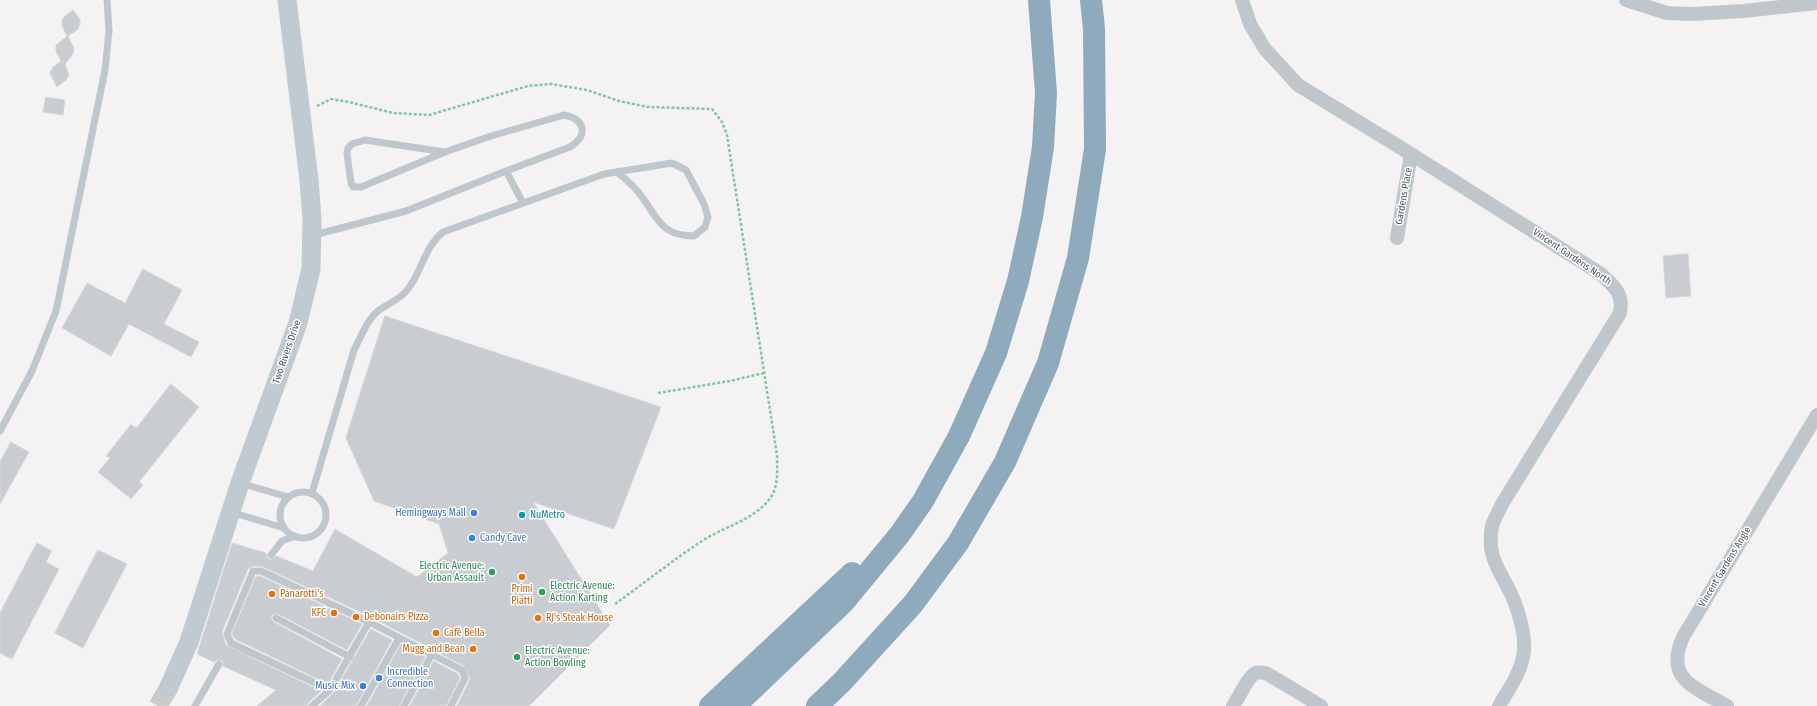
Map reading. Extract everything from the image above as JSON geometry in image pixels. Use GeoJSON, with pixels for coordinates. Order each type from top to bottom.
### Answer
{"type":"FeatureCollection","features":[{"type":"Feature","properties":{"kind":"highway"},"geometry":{"type":"LineString","coordinates":[[734,706],[844,602],[900,534],[923,501],[959,436],[996,354],[1018,281],[1032,216],[1043,147],[1046,93],[1039,0]]}},
{"type":"Feature","properties":{"kind":"highway"},"geometry":{"type":"LineString","coordinates":[[817,706],[842,682],[913,604],[958,543],[1005,462],[1048,363],[1078,258],[1095,149],[1094,29],[1091,0]]}},
{"type":"Feature","properties":{"kind":"highway"},"geometry":{"type":"LineString","coordinates":[[710,706],[855,570],[923,501]]}},
{"type":"Feature","properties":{"kind":"main road","name":"Two Rivers Drive"},"geometry":{"type":"LineString","coordinates":[[168,689],[188,642],[240,483],[298,323],[311,269],[312,235],[309,180],[287,0]]}},
{"type":"Feature","properties":{"kind":"street","name":"Vincent Gardens North"},"geometry":{"type":"LineString","coordinates":[[1242,0],[1250,24],[1265,49],[1298,85],[1411,154],[1601,274],[1615,287],[1621,297],[1620,313],[1502,504],[1492,525],[1491,541],[1493,561],[1516,605],[1523,631],[1524,652],[1521,666],[1499,706]]}},
{"type":"Feature","properties":{"kind":"street"},"geometry":{"type":"LineString","coordinates":[[1626,0],[1667,13],[1692,14],[1744,11],[1817,3]]}},
{"type":"Feature","properties":{"kind":"street","name":"Gardens Place"},"geometry":{"type":"LineString","coordinates":[[1397,238],[1411,154]]}},
{"type":"Feature","properties":{"kind":"street","name":"Vincent Gardens Angle"},"geometry":{"type":"LineString","coordinates":[[1727,706],[1683,678],[1677,670],[1676,660],[1678,648],[1683,637],[1817,415]]}},
{"type":"Feature","properties":{"kind":"street"},"geometry":{"type":"LineString","coordinates":[[1233,706],[1250,678],[1255,673],[1266,674],[1321,706]]}},
{"type":"Feature","properties":{"kind":"lane"},"geometry":{"type":"LineString","coordinates":[[0,431],[32,371],[56,311],[104,70],[109,31],[107,0]]}},
{"type":"Feature","properties":{"kind":"lane"},"geometry":{"type":"LineString","coordinates":[[312,235],[406,211],[570,147],[579,142],[582,137],[582,130],[576,119],[564,115],[491,136],[445,152],[361,187],[353,187],[351,183],[347,154],[348,148],[357,141],[365,140],[445,152]]}},
{"type":"Feature","properties":{"kind":"lane"},"geometry":{"type":"LineString","coordinates":[[312,493],[354,350],[373,316],[379,310],[399,299],[408,290],[427,250],[435,239],[443,232],[604,174],[618,173],[666,163],[679,165],[686,170],[704,204],[708,222],[694,236],[685,236],[663,227],[635,188],[618,173]]}},
{"type":"Feature","properties":{"kind":"lane"},"geometry":{"type":"LineString","coordinates":[[506,171],[523,203]]}},
{"type":"Feature","properties":{"kind":"lane"},"geometry":{"type":"LineString","coordinates":[[240,483],[288,498]]}},
{"type":"Feature","properties":{"kind":"lane"},"geometry":{"type":"LineString","coordinates":[[231,512],[284,528],[295,536],[301,538],[314,536],[320,532],[326,520],[326,507],[323,501],[312,493],[299,491],[288,498],[281,509],[280,516],[284,528]]}},
{"type":"Feature","properties":{"kind":"lane"},"geometry":{"type":"LineString","coordinates":[[271,554],[282,541],[295,536]]}},
{"type":"Feature","properties":{"kind":"lane"},"geometry":{"type":"LineString","coordinates":[[330,690],[231,643],[227,634],[252,571],[261,571],[369,622],[457,667],[464,674],[465,678],[463,685],[451,706]]}},
{"type":"Feature","properties":{"kind":"lane"},"geometry":{"type":"LineString","coordinates":[[276,618],[350,657]]}},
{"type":"Feature","properties":{"kind":"lane"},"geometry":{"type":"LineString","coordinates":[[312,706],[330,690],[369,622]]}},
{"type":"Feature","properties":{"kind":"lane"},"geometry":{"type":"LineString","coordinates":[[361,706],[399,638]]}},
{"type":"Feature","properties":{"kind":"lane"},"geometry":{"type":"LineString","coordinates":[[404,706],[432,654]]}},
{"type":"Feature","properties":{"kind":"lane"},"geometry":{"type":"LineString","coordinates":[[195,706],[219,664]]}},
{"type":"Feature","properties":{"kind":"path"},"geometry":{"type":"LineString","coordinates":[[302,127],[310,113],[320,104],[331,99],[393,113],[429,115],[528,86],[543,85],[563,85],[587,90],[619,101],[648,107],[712,109],[722,122],[727,136],[777,455],[777,479],[772,495],[762,508],[740,522],[704,540],[615,604]]}},
{"type":"Feature","properties":{"kind":"path"},"geometry":{"type":"LineString","coordinates":[[658,393],[730,381],[764,372]]}},
{"type":"Feature","properties":{"kind":"building"},"geometry":{"type":"Polygon","coordinates":[[[73,10],[80,19],[80,25],[77,30],[68,36],[74,48],[73,54],[65,64],[69,75],[66,80],[57,87],[50,73],[53,67],[61,61],[56,52],[56,45],[67,36],[62,26],[62,19],[73,10]]]}},
{"type":"Feature","properties":{"kind":"building"},"geometry":{"type":"Polygon","coordinates":[[[46,97],[65,100],[63,115],[43,112],[46,97]]]}},
{"type":"Feature","properties":{"kind":"building"},"geometry":{"type":"Polygon","coordinates":[[[1688,254],[1691,296],[1666,298],[1663,256],[1688,254]]]}},
{"type":"Feature","properties":{"kind":"building"},"geometry":{"type":"Polygon","coordinates":[[[143,269],[182,290],[164,324],[199,342],[191,357],[129,324],[111,356],[62,328],[87,283],[125,303],[143,269]]]}},
{"type":"Feature","properties":{"kind":"building","name":"Hemingways Mall"},"geometry":{"type":"Polygon","coordinates":[[[385,316],[661,407],[614,529],[533,502],[610,625],[529,706],[457,706],[470,679],[464,666],[371,617],[261,566],[253,566],[248,569],[222,632],[226,645],[321,691],[309,702],[307,706],[257,706],[276,690],[223,666],[223,662],[221,660],[214,662],[197,654],[232,543],[266,553],[270,560],[276,556],[313,571],[335,529],[417,577],[448,553],[439,524],[374,501],[346,438],[385,316]]]}},
{"type":"Feature","properties":{"kind":"building"},"geometry":{"type":"Polygon","coordinates":[[[171,384],[199,407],[139,482],[143,485],[131,499],[98,472],[110,458],[106,456],[131,424],[136,428],[171,384]]]}},
{"type":"Feature","properties":{"kind":"building"},"geometry":{"type":"Polygon","coordinates":[[[11,442],[29,452],[0,504],[0,462],[11,442]]]}},
{"type":"Feature","properties":{"kind":"building"},"geometry":{"type":"Polygon","coordinates":[[[37,543],[52,551],[46,562],[59,569],[12,659],[0,653],[0,613],[37,543]]]}},
{"type":"Feature","properties":{"kind":"building"},"geometry":{"type":"Polygon","coordinates":[[[98,550],[127,564],[83,648],[55,633],[98,550]]]}},
{"type":"Feature","properties":{"kind":"building"},"geometry":{"type":"Polygon","coordinates":[[[256,576],[260,576],[362,624],[347,650],[278,614],[272,615],[271,619],[274,622],[342,659],[328,684],[235,639],[232,634],[256,576]]]}},
{"type":"Feature","properties":{"kind":"building"},"geometry":{"type":"Polygon","coordinates":[[[371,629],[392,640],[356,706],[320,706],[334,692],[371,629]]]}},
{"type":"Feature","properties":{"kind":"building"},"geometry":{"type":"Polygon","coordinates":[[[401,644],[425,657],[399,706],[367,706],[401,644]]]}},
{"type":"Feature","properties":{"kind":"building"},"geometry":{"type":"Polygon","coordinates":[[[434,661],[458,674],[460,678],[446,706],[410,706],[434,661]]]}},
{"type":"Feature","properties":{"kind":"tunnel"},"geometry":{"type":"LineString","coordinates":[[158,706],[168,689]]}},
{"type":"Feature","properties":{"kind":"place","name":"Hemingways Mall"},"geometry":{"type":"Point","coordinates":[474,513]}},
{"type":"Feature","properties":{"kind":"place","name":"NuMetro"},"geometry":{"type":"Point","coordinates":[522,515]}},
{"type":"Feature","properties":{"kind":"place","name":"Candy Cave"},"geometry":{"type":"Point","coordinates":[472,538]}},
{"type":"Feature","properties":{"kind":"place","name":"Electric Avenue: Urban Assault"},"geometry":{"type":"Point","coordinates":[492,572]}},
{"type":"Feature","properties":{"kind":"place","name":"Primi Piatti"},"geometry":{"type":"Point","coordinates":[522,577]}},
{"type":"Feature","properties":{"kind":"place","name":"Electric Avenue: Action Karting"},"geometry":{"type":"Point","coordinates":[542,592]}},
{"type":"Feature","properties":{"kind":"place","name":"Panarotti's"},"geometry":{"type":"Point","coordinates":[272,594]}},
{"type":"Feature","properties":{"kind":"place","name":"KFC"},"geometry":{"type":"Point","coordinates":[334,613]}},
{"type":"Feature","properties":{"kind":"place","name":"Debonairs Pizza"},"geometry":{"type":"Point","coordinates":[356,617]}},
{"type":"Feature","properties":{"kind":"place","name":"RJ's Steak House"},"geometry":{"type":"Point","coordinates":[538,618]}},
{"type":"Feature","properties":{"kind":"place","name":"Café Bella"},"geometry":{"type":"Point","coordinates":[436,633]}},
{"type":"Feature","properties":{"kind":"place","name":"Mugg and Bean"},"geometry":{"type":"Point","coordinates":[473,649]}},
{"type":"Feature","properties":{"kind":"place","name":"Electric Avenue: Action Bowling"},"geometry":{"type":"Point","coordinates":[517,657]}},
{"type":"Feature","properties":{"kind":"place","name":"Incredible Connection"},"geometry":{"type":"Point","coordinates":[379,678]}},
{"type":"Feature","properties":{"kind":"place","name":"Music Mix"},"geometry":{"type":"Point","coordinates":[363,686]}}]}
